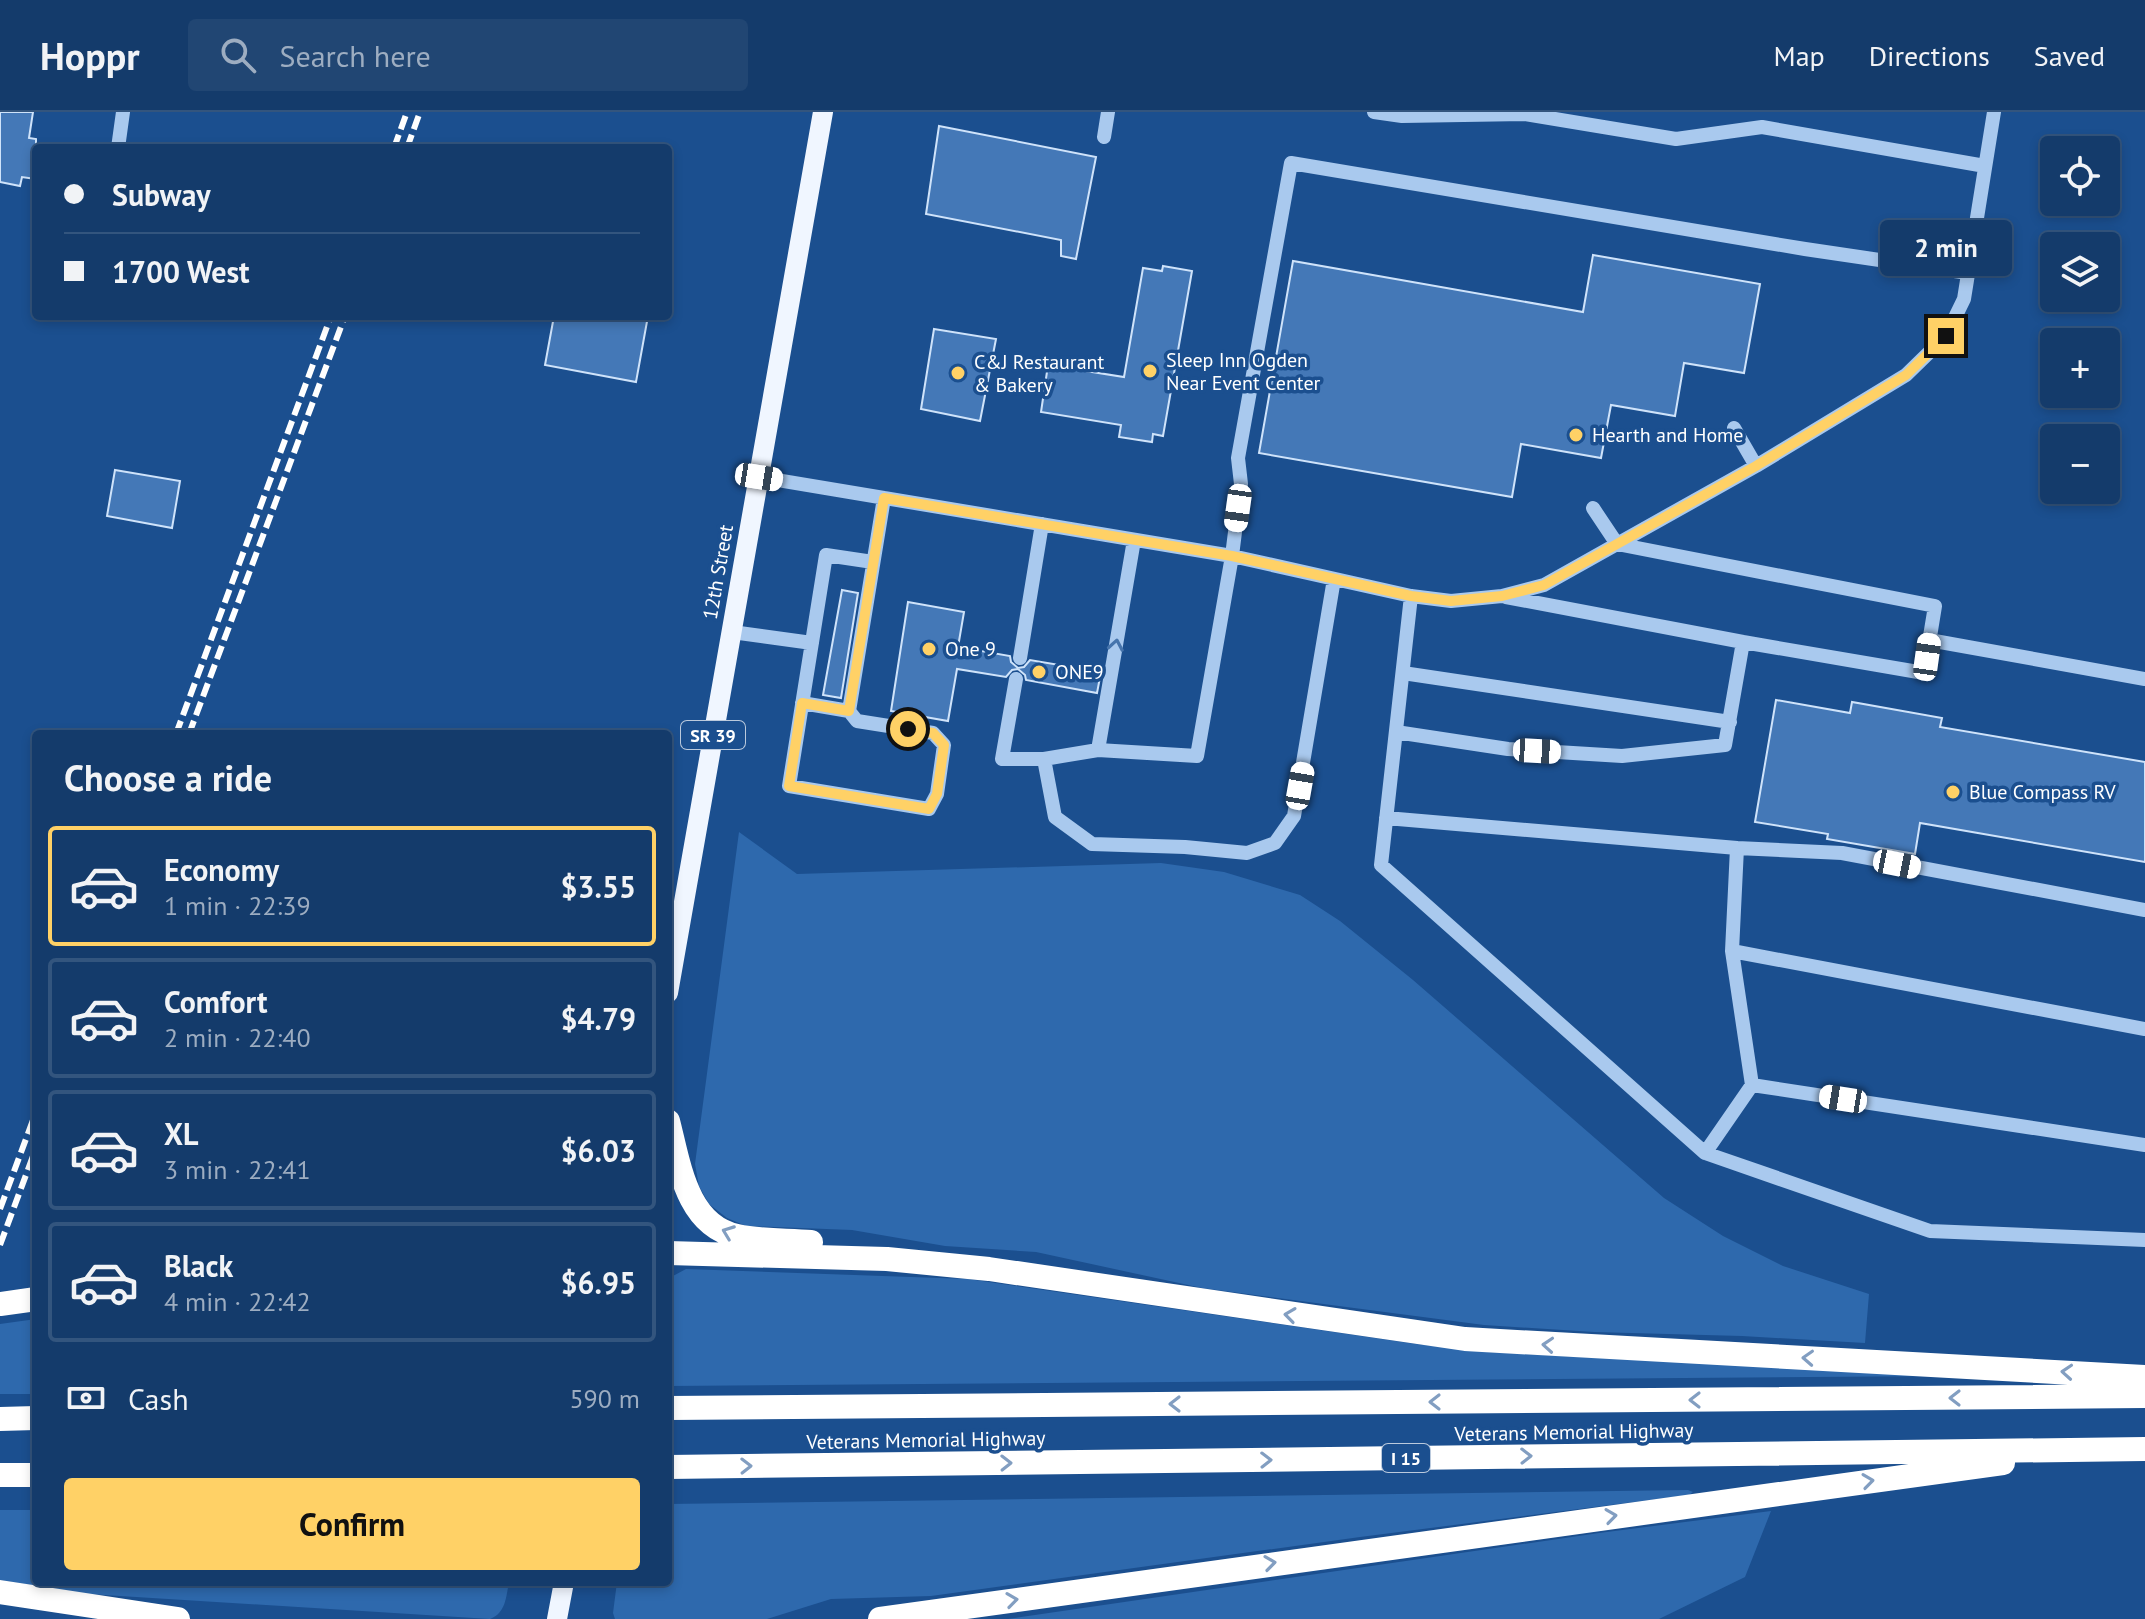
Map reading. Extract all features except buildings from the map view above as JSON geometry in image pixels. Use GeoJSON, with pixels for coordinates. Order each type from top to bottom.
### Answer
{"type":"FeatureCollection","features":[{"type":"Feature","properties":{"kind":"highway"},"geometry":{"type":"LineString","coordinates":[[672,1135],[696,1209],[714,1226],[734,1236],[826,1243],[887,1259]]}},
{"type":"Feature","properties":{"kind":"highway"},"geometry":{"type":"LineString","coordinates":[[672,1253],[887,1259],[989,1269],[1465,1339],[2145,1377]]}},
{"type":"Feature","properties":{"kind":"highway"},"geometry":{"type":"LineString","coordinates":[[0,1304],[32,1300]]}},
{"type":"Feature","properties":{"kind":"highway","name":"Veterans Memorial Highway"},"geometry":{"type":"LineString","coordinates":[[672,1408],[2145,1396]]}},
{"type":"Feature","properties":{"kind":"highway"},"geometry":{"type":"LineString","coordinates":[[0,1419],[32,1418]]}},
{"type":"Feature","properties":{"kind":"highway"},"geometry":{"type":"LineString","coordinates":[[880,1619],[2106,1449]]}},
{"type":"Feature","properties":{"kind":"highway","name":"Veterans Memorial Highway"},"geometry":{"type":"LineString","coordinates":[[672,1467],[2145,1449]]}},
{"type":"Feature","properties":{"kind":"highway"},"geometry":{"type":"LineString","coordinates":[[0,1475],[32,1475]]}},
{"type":"Feature","properties":{"kind":"highway"},"geometry":{"type":"LineString","coordinates":[[0,1592],[178,1619]]}},
{"type":"Feature","properties":{"kind":"main road","name":"12th Street"},"geometry":{"type":"LineString","coordinates":[[672,970],[823,112]]}},
{"type":"Feature","properties":{"kind":"main road"},"geometry":{"type":"LineString","coordinates":[[557,1619],[563,1586]]}},
{"type":"Feature","properties":{"kind":"street"},"geometry":{"type":"LineString","coordinates":[[119,144],[123,112]]}},
{"type":"Feature","properties":{"kind":"street"},"geometry":{"type":"LineString","coordinates":[[1104,137],[1108,112]]}},
{"type":"Feature","properties":{"kind":"street"},"geometry":{"type":"LineString","coordinates":[[1374,112],[1402,116],[1525,114],[1676,139],[1762,127],[1985,166]]}},
{"type":"Feature","properties":{"kind":"street"},"geometry":{"type":"LineString","coordinates":[[759,477],[1232,556],[1411,596],[1451,601],[1502,596],[1544,585],[1756,466],[1906,375],[1946,336],[1964,299],[1994,112]]}},
{"type":"Feature","properties":{"kind":"street"},"geometry":{"type":"LineString","coordinates":[[1016,679],[1002,759],[1044,759],[1098,750],[1197,756],[1232,556],[1241,484],[1238,458],[1291,163],[1805,249],[1968,273]]}},
{"type":"Feature","properties":{"kind":"street"},"geometry":{"type":"LineString","coordinates":[[1734,428],[1756,466]]}},
{"type":"Feature","properties":{"kind":"street"},"geometry":{"type":"LineString","coordinates":[[849,711],[884,498]]}},
{"type":"Feature","properties":{"kind":"street"},"geometry":{"type":"LineString","coordinates":[[1502,596],[1924,673],[1935,606],[1617,544],[1593,508]]}},
{"type":"Feature","properties":{"kind":"street"},"geometry":{"type":"LineString","coordinates":[[1020,658],[1042,524]]}},
{"type":"Feature","properties":{"kind":"street"},"geometry":{"type":"LineString","coordinates":[[1098,750],[1134,540]]}},
{"type":"Feature","properties":{"kind":"street"},"geometry":{"type":"LineString","coordinates":[[802,703],[849,711],[857,721],[933,733],[944,745],[937,794],[929,809],[789,786],[802,703],[826,555],[873,562]]}},
{"type":"Feature","properties":{"kind":"street"},"geometry":{"type":"LineString","coordinates":[[1044,759],[1055,817],[1092,844],[1247,853],[1275,843],[1294,816],[1334,579]]}},
{"type":"Feature","properties":{"kind":"street"},"geometry":{"type":"LineString","coordinates":[[1411,596],[1381,865],[1705,1153],[1930,1231],[2145,1240]]}},
{"type":"Feature","properties":{"kind":"street"},"geometry":{"type":"LineString","coordinates":[[732,632],[812,643]]}},
{"type":"Feature","properties":{"kind":"street"},"geometry":{"type":"LineString","coordinates":[[1929,640],[2145,679]]}},
{"type":"Feature","properties":{"kind":"street"},"geometry":{"type":"LineString","coordinates":[[1396,732],[1508,749],[1622,756],[1725,745],[1743,642]]}},
{"type":"Feature","properties":{"kind":"street"},"geometry":{"type":"LineString","coordinates":[[1403,673],[1730,722]]}},
{"type":"Feature","properties":{"kind":"street"},"geometry":{"type":"LineString","coordinates":[[1386,818],[1737,848],[1842,853],[2145,910]]}},
{"type":"Feature","properties":{"kind":"street"},"geometry":{"type":"LineString","coordinates":[[1705,1153],[1752,1085],[1732,951],[1737,848]]}},
{"type":"Feature","properties":{"kind":"street"},"geometry":{"type":"LineString","coordinates":[[1732,951],[2145,1029]]}},
{"type":"Feature","properties":{"kind":"street"},"geometry":{"type":"LineString","coordinates":[[1752,1085],[2145,1145]]}},
{"type":"Feature","properties":{"kind":"shaded area"},"geometry":{"type":"Polygon","coordinates":[[[739,832],[797,874],[1161,863],[1224,872],[1300,895],[1340,921],[1413,980],[1664,1198],[1723,1236],[1783,1266],[1869,1294],[1865,1343],[1484,1325],[1202,1288],[1036,1252],[945,1246],[852,1230],[746,1226],[727,1218],[709,1204],[699,1186],[695,1164],[739,832]]]}},
{"type":"Feature","properties":{"kind":"shaded area"},"geometry":{"type":"Polygon","coordinates":[[[686,1269],[968,1279],[1487,1352],[1941,1376],[672,1386],[673,1276],[686,1269]]]}},
{"type":"Feature","properties":{"kind":"shaded area"},"geometry":{"type":"Polygon","coordinates":[[[32,1320],[32,1394],[0,1394],[0,1324],[32,1320]]]}},
{"type":"Feature","properties":{"kind":"shaded area"},"geometry":{"type":"Polygon","coordinates":[[[1693,1492],[1689,1495],[931,1596],[831,1599],[767,1619],[615,1619],[616,1586],[672,1586],[672,1504],[1693,1492]]]}},
{"type":"Feature","properties":{"kind":"shaded area"},"geometry":{"type":"Polygon","coordinates":[[[0,1510],[32,1510],[32,1585],[0,1580],[0,1510]]]}},
{"type":"Feature","properties":{"kind":"shaded area"},"geometry":{"type":"Polygon","coordinates":[[[1771,1511],[1745,1577],[1659,1619],[1008,1619],[1599,1533],[1771,1511]]]}},
{"type":"Feature","properties":{"kind":"shaded area"},"geometry":{"type":"Polygon","coordinates":[[[38,1586],[508,1586],[502,1609],[490,1619],[88,1594],[38,1586]]]}},
{"type":"Feature","properties":{"kind":"railway"},"geometry":{"type":"LineString","coordinates":[[395,144],[407,112]]}},
{"type":"Feature","properties":{"kind":"railway"},"geometry":{"type":"LineString","coordinates":[[408,144],[420,112]]}},
{"type":"Feature","properties":{"kind":"railway"},"geometry":{"type":"LineString","coordinates":[[177,730],[330,320]]}},
{"type":"Feature","properties":{"kind":"railway"},"geometry":{"type":"LineString","coordinates":[[190,730],[344,320]]}},
{"type":"Feature","properties":{"kind":"railway"},"geometry":{"type":"LineString","coordinates":[[0,1209],[32,1123]]}},
{"type":"Feature","properties":{"kind":"railway"},"geometry":{"type":"LineString","coordinates":[[0,1245],[32,1159]]}},
{"type":"Feature","properties":{"kind":"place","name":"Sleep Inn Ogden Near Event Center"},"geometry":{"type":"Point","coordinates":[1150,371]}},
{"type":"Feature","properties":{"kind":"place","name":"C&J Restaurant & Bakery"},"geometry":{"type":"Point","coordinates":[958,373]}},
{"type":"Feature","properties":{"kind":"place","name":"Hearth and Home"},"geometry":{"type":"Point","coordinates":[1576,435]}},
{"type":"Feature","properties":{"kind":"place","name":"One 9"},"geometry":{"type":"Point","coordinates":[929,649]}},
{"type":"Feature","properties":{"kind":"place","name":"ONE9"},"geometry":{"type":"Point","coordinates":[1039,672]}},
{"type":"Feature","properties":{"kind":"place","name":"Blue Compass RV"},"geometry":{"type":"Point","coordinates":[1953,792]}},
{"type":"Feature","properties":{"kind":"route"},"geometry":{"type":"LineString","coordinates":[[908,729],[933,733],[944,745],[937,794],[929,809],[789,786],[802,703],[849,711],[884,498],[1232,556],[1411,596],[1451,601],[1502,596],[1544,585],[1756,466],[1906,375],[1946,336]]}}]}
